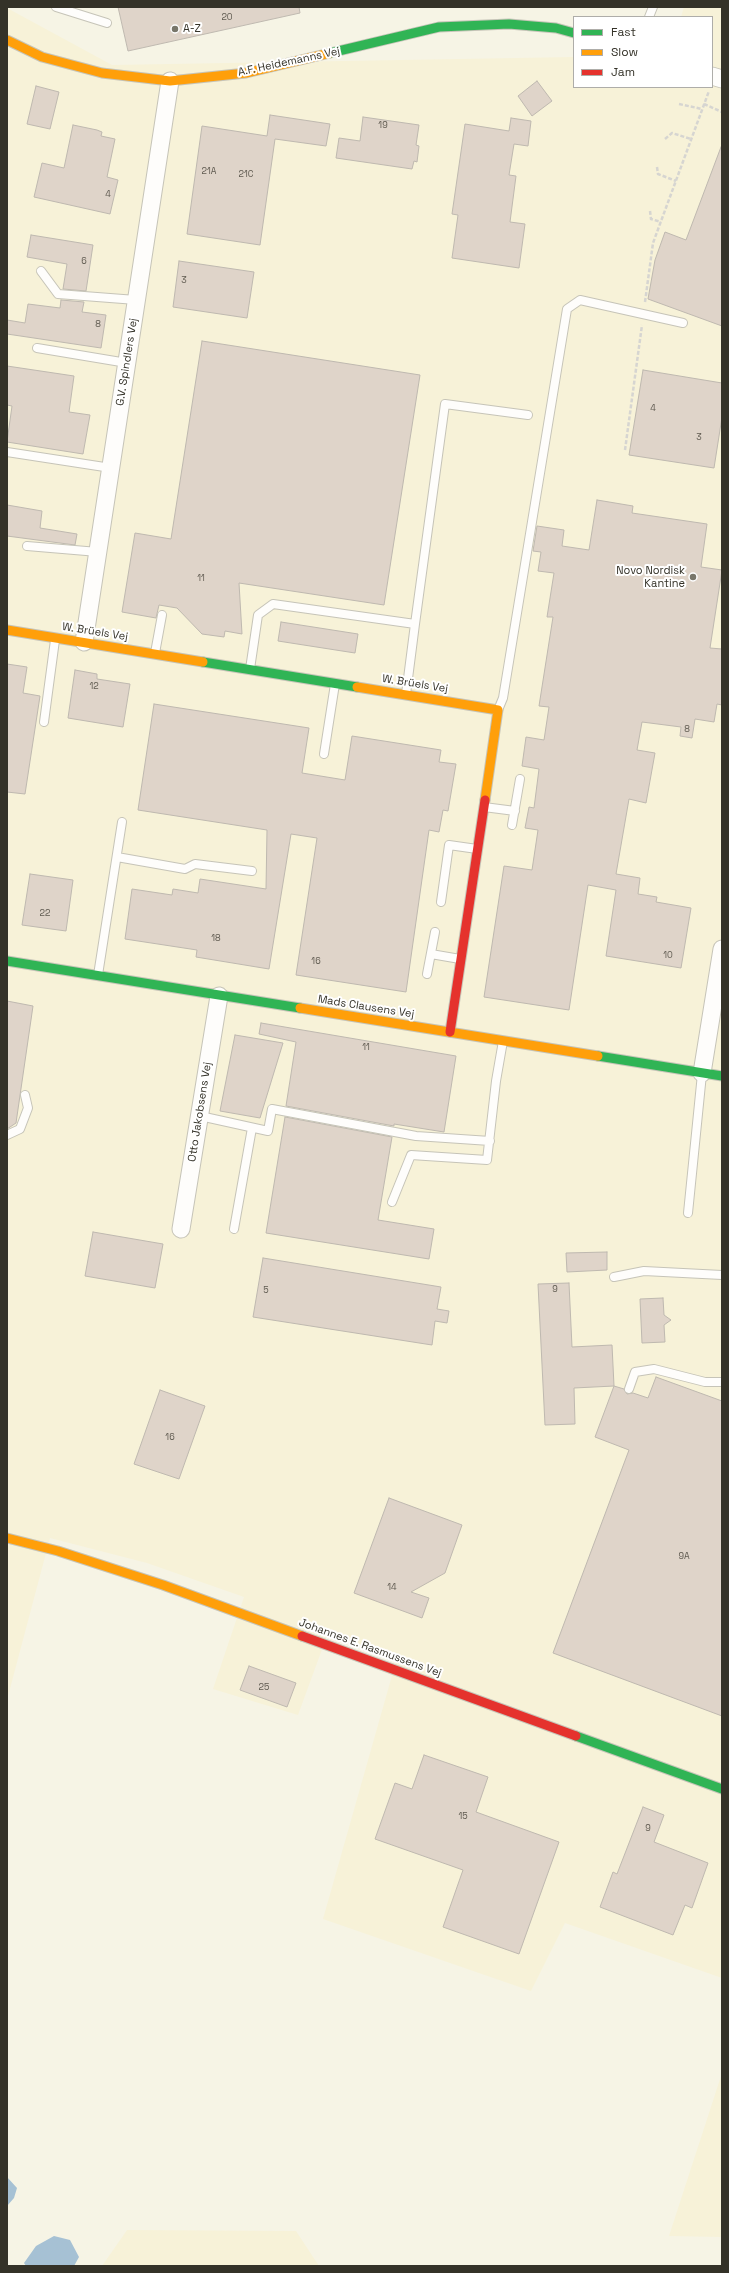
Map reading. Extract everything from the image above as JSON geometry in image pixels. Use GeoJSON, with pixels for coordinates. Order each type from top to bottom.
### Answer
{"type":"FeatureCollection","features":[{"type":"Feature","properties":{"kind":"street","name":"A.F. Heidemanns Vej"},"geometry":{"type":"LineString","coordinates":[[7,40],[42,57],[102,74],[170,81],[246,73],[439,27],[509,24],[556,28],[573,33]]}},
{"type":"Feature","properties":{"kind":"street","name":"G.V. Spindlers Vej"},"geometry":{"type":"LineString","coordinates":[[84,642],[170,81]]}},
{"type":"Feature","properties":{"kind":"street","name":"W. Brüels Vej"},"geometry":{"type":"LineString","coordinates":[[7,630],[498,710]]}},
{"type":"Feature","properties":{"kind":"street"},"geometry":{"type":"LineString","coordinates":[[450,1032],[498,710]]}},
{"type":"Feature","properties":{"kind":"street"},"geometry":{"type":"LineString","coordinates":[[702,1073],[722,949]]}},
{"type":"Feature","properties":{"kind":"street","name":"Mads Clausens Vej"},"geometry":{"type":"LineString","coordinates":[[7,960],[219,996],[722,1076]]}},
{"type":"Feature","properties":{"kind":"street","name":"Otto Jakobsens Vej"},"geometry":{"type":"LineString","coordinates":[[182,1229],[219,996]]}},
{"type":"Feature","properties":{"kind":"street","name":"Johannes E. Rasmussens Vej"},"geometry":{"type":"LineString","coordinates":[[7,1538],[58,1551],[162,1585],[722,1789]]}},
{"type":"Feature","properties":{"kind":"lane"},"geometry":{"type":"LineString","coordinates":[[56,7],[107,23]]}},
{"type":"Feature","properties":{"kind":"lane"},"geometry":{"type":"LineString","coordinates":[[41,271],[58,294],[136,300]]}},
{"type":"Feature","properties":{"kind":"lane"},"geometry":{"type":"LineString","coordinates":[[498,710],[504,698],[567,309],[580,300],[683,323]]}},
{"type":"Feature","properties":{"kind":"lane"},"geometry":{"type":"LineString","coordinates":[[37,348],[127,363]]}},
{"type":"Feature","properties":{"kind":"lane"},"geometry":{"type":"LineString","coordinates":[[406,694],[445,404],[528,415]]}},
{"type":"Feature","properties":{"kind":"lane"},"geometry":{"type":"LineString","coordinates":[[7,452],[111,468]]}},
{"type":"Feature","properties":{"kind":"lane"},"geometry":{"type":"LineString","coordinates":[[27,546],[98,552]]}},
{"type":"Feature","properties":{"kind":"lane"},"geometry":{"type":"LineString","coordinates":[[250,670],[258,615],[273,604],[415,624]]}},
{"type":"Feature","properties":{"kind":"lane"},"geometry":{"type":"LineString","coordinates":[[155,654],[162,615]]}},
{"type":"Feature","properties":{"kind":"lane"},"geometry":{"type":"LineString","coordinates":[[44,722],[56,638]]}},
{"type":"Feature","properties":{"kind":"lane"},"geometry":{"type":"LineString","coordinates":[[324,754],[336,684]]}},
{"type":"Feature","properties":{"kind":"lane"},"geometry":{"type":"LineString","coordinates":[[512,825],[520,779]]}},
{"type":"Feature","properties":{"kind":"lane"},"geometry":{"type":"LineString","coordinates":[[484,806],[515,811]]}},
{"type":"Feature","properties":{"kind":"lane"},"geometry":{"type":"LineString","coordinates":[[98,976],[122,822]]}},
{"type":"Feature","properties":{"kind":"lane"},"geometry":{"type":"LineString","coordinates":[[441,902],[449,845],[477,849]]}},
{"type":"Feature","properties":{"kind":"lane"},"geometry":{"type":"LineString","coordinates":[[117,857],[185,869],[195,864],[252,870]]}},
{"type":"Feature","properties":{"kind":"lane"},"geometry":{"type":"LineString","coordinates":[[427,974],[435,932]]}},
{"type":"Feature","properties":{"kind":"lane"},"geometry":{"type":"LineString","coordinates":[[431,954],[461,959]]}},
{"type":"Feature","properties":{"kind":"lane"},"geometry":{"type":"LineString","coordinates":[[392,1202],[411,1156],[487,1160],[496,1081],[503,1041]]}},
{"type":"Feature","properties":{"kind":"lane"},"geometry":{"type":"LineString","coordinates":[[688,1213],[702,1073]]}},
{"type":"Feature","properties":{"kind":"lane"},"geometry":{"type":"LineString","coordinates":[[7,1135],[20,1129],[28,1108],[25,1095]]}},
{"type":"Feature","properties":{"kind":"lane"},"geometry":{"type":"LineString","coordinates":[[200,1116],[268,1131],[272,1109],[416,1136],[490,1141]]}},
{"type":"Feature","properties":{"kind":"lane"},"geometry":{"type":"LineString","coordinates":[[234,1229],[252,1128]]}},
{"type":"Feature","properties":{"kind":"lane"},"geometry":{"type":"LineString","coordinates":[[614,1277],[644,1271],[722,1275]]}},
{"type":"Feature","properties":{"kind":"lane"},"geometry":{"type":"LineString","coordinates":[[628,1389],[635,1372],[654,1369],[705,1382],[722,1382]]}},
{"type":"Feature","properties":{"kind":"path"},"geometry":{"type":"LineString","coordinates":[[624,450],[653,243],[710,88]]}},
{"type":"Feature","properties":{"kind":"path"},"geometry":{"type":"LineString","coordinates":[[678,104],[702,109]]}},
{"type":"Feature","properties":{"kind":"path"},"geometry":{"type":"LineString","coordinates":[[704,104],[722,112]]}},
{"type":"Feature","properties":{"kind":"path"},"geometry":{"type":"LineString","coordinates":[[666,139],[672,133],[691,139]]}},
{"type":"Feature","properties":{"kind":"path"},"geometry":{"type":"LineString","coordinates":[[657,167],[658,174],[676,181]]}},
{"type":"Feature","properties":{"kind":"path"},"geometry":{"type":"LineString","coordinates":[[650,211],[651,219],[661,222]]}},
{"type":"Feature","properties":{"kind":"shaded area"},"geometry":{"type":"Polygon","coordinates":[[[684,7],[722,7],[722,1978],[565,1923],[531,1991],[323,1919],[397,1658],[328,1633],[298,1715],[213,1689],[244,1597],[147,1563],[50,1538],[7,1700],[7,8],[112,65],[573,57],[573,88],[713,88],[713,16],[681,16],[684,7]]]}},
{"type":"Feature","properties":{"kind":"shaded area"},"geometry":{"type":"Polygon","coordinates":[[[722,2073],[722,2237],[669,2236],[722,2073]]]}},
{"type":"Feature","properties":{"kind":"shaded area"},"geometry":{"type":"Polygon","coordinates":[[[127,2230],[296,2231],[319,2266],[102,2266],[127,2230]]]}},
{"type":"Feature","properties":{"kind":"water"},"geometry":{"type":"Polygon","coordinates":[[[7,2177],[17,2188],[14,2198],[7,2206],[7,2177]]]}},
{"type":"Feature","properties":{"kind":"water"},"geometry":{"type":"Polygon","coordinates":[[[54,2236],[70,2240],[79,2257],[74,2266],[26,2266],[24,2263],[36,2246],[54,2236]]]}},
{"type":"Feature","properties":{"kind":"building","name":"A-Z"},"geometry":{"type":"Polygon","coordinates":[[[118,7],[299,7],[300,13],[128,51],[118,7]]]}},
{"type":"Feature","properties":{"kind":"building"},"geometry":{"type":"Polygon","coordinates":[[[537,81],[552,101],[532,116],[518,96],[537,81]]]}},
{"type":"Feature","properties":{"kind":"building"},"geometry":{"type":"Polygon","coordinates":[[[36,86],[59,92],[50,129],[27,124],[36,86]]]}},
{"type":"Feature","properties":{"kind":"building"},"geometry":{"type":"Polygon","coordinates":[[[270,115],[330,124],[326,146],[275,139],[260,245],[187,234],[202,126],[267,136],[270,115]]]}},
{"type":"Feature","properties":{"kind":"building"},"geometry":{"type":"Polygon","coordinates":[[[363,117],[419,125],[416,145],[419,146],[417,162],[414,161],[412,169],[336,158],[339,138],[360,141],[363,117]]]}},
{"type":"Feature","properties":{"kind":"building"},"geometry":{"type":"Polygon","coordinates":[[[511,118],[531,121],[528,146],[514,144],[509,175],[516,176],[510,222],[525,224],[519,268],[452,258],[458,215],[452,214],[465,124],[509,131],[511,118]]]}},
{"type":"Feature","properties":{"kind":"building"},"geometry":{"type":"Polygon","coordinates":[[[73,125],[97,130],[102,132],[101,136],[115,139],[107,177],[118,180],[110,214],[34,197],[42,163],[64,168],[73,125]]]}},
{"type":"Feature","properties":{"kind":"building"},"geometry":{"type":"Polygon","coordinates":[[[721,147],[722,326],[648,299],[655,260],[665,232],[686,240],[721,147]]]}},
{"type":"Feature","properties":{"kind":"building"},"geometry":{"type":"Polygon","coordinates":[[[31,235],[93,245],[86,291],[63,289],[67,264],[27,257],[31,235]]]}},
{"type":"Feature","properties":{"kind":"building"},"geometry":{"type":"Polygon","coordinates":[[[179,261],[254,272],[247,318],[173,307],[179,261]]]}},
{"type":"Feature","properties":{"kind":"building"},"geometry":{"type":"Polygon","coordinates":[[[61,300],[84,302],[82,312],[106,315],[101,348],[7,334],[7,320],[25,323],[28,304],[60,308],[61,300]]]}},
{"type":"Feature","properties":{"kind":"building"},"geometry":{"type":"Polygon","coordinates":[[[202,341],[420,375],[384,605],[239,583],[242,634],[225,631],[224,637],[202,634],[177,608],[159,605],[156,618],[122,612],[135,533],[171,539],[202,341]]]}},
{"type":"Feature","properties":{"kind":"building"},"geometry":{"type":"Polygon","coordinates":[[[7,366],[74,376],[69,412],[90,415],[83,454],[7,442],[12,406],[7,405],[7,366]]]}},
{"type":"Feature","properties":{"kind":"building"},"geometry":{"type":"Polygon","coordinates":[[[643,370],[722,383],[722,417],[714,468],[629,455],[643,370]]]}},
{"type":"Feature","properties":{"kind":"building"},"geometry":{"type":"Polygon","coordinates":[[[597,500],[633,506],[632,513],[707,524],[701,567],[722,570],[710,648],[722,649],[722,705],[717,704],[714,722],[695,719],[692,738],[680,736],[681,727],[642,722],[637,750],[655,753],[646,803],[629,799],[616,874],[640,878],[638,894],[657,897],[656,902],[691,908],[681,968],[606,956],[616,890],[588,885],[569,1010],[484,997],[504,866],[532,870],[538,830],[525,828],[529,807],[534,808],[539,769],[522,766],[526,737],[544,740],[549,707],[539,706],[553,617],[547,617],[554,573],[538,571],[541,552],[533,551],[537,526],[564,530],[562,546],[589,550],[597,500]]]}},
{"type":"Feature","properties":{"kind":"building"},"geometry":{"type":"Polygon","coordinates":[[[7,505],[42,511],[40,528],[77,534],[75,545],[7,536],[7,505]]]}},
{"type":"Feature","properties":{"kind":"building"},"geometry":{"type":"Polygon","coordinates":[[[281,622],[358,634],[355,653],[278,641],[281,622]]]}},
{"type":"Feature","properties":{"kind":"building"},"geometry":{"type":"Polygon","coordinates":[[[7,664],[27,667],[23,693],[40,696],[25,794],[7,792],[7,664]]]}},
{"type":"Feature","properties":{"kind":"building"},"geometry":{"type":"Polygon","coordinates":[[[75,670],[97,674],[97,679],[130,684],[123,727],[68,718],[75,670]]]}},
{"type":"Feature","properties":{"kind":"building"},"geometry":{"type":"Polygon","coordinates":[[[154,704],[309,728],[302,773],[345,780],[352,736],[441,750],[439,762],[456,764],[448,811],[443,810],[439,832],[429,830],[406,992],[296,975],[317,838],[291,834],[269,969],[196,957],[197,950],[125,939],[132,889],[172,895],[173,889],[198,893],[200,879],[266,889],[267,830],[138,810],[154,704]]]}},
{"type":"Feature","properties":{"kind":"building"},"geometry":{"type":"Polygon","coordinates":[[[30,874],[73,880],[66,931],[22,925],[30,874]]]}},
{"type":"Feature","properties":{"kind":"building"},"geometry":{"type":"Polygon","coordinates":[[[7,1001],[33,1006],[16,1123],[7,1129],[7,1001]]]}},
{"type":"Feature","properties":{"kind":"building"},"geometry":{"type":"Polygon","coordinates":[[[261,1023],[456,1056],[444,1132],[394,1124],[394,1126],[286,1106],[296,1042],[259,1034],[261,1023]]]}},
{"type":"Feature","properties":{"kind":"building"},"geometry":{"type":"Polygon","coordinates":[[[235,1035],[283,1043],[260,1118],[220,1111],[235,1035]]]}},
{"type":"Feature","properties":{"kind":"building"},"geometry":{"type":"Polygon","coordinates":[[[285,1117],[392,1137],[378,1220],[434,1229],[429,1259],[266,1233],[285,1117]]]}},
{"type":"Feature","properties":{"kind":"building"},"geometry":{"type":"Polygon","coordinates":[[[93,1232],[163,1244],[155,1288],[85,1276],[93,1232]]]}},
{"type":"Feature","properties":{"kind":"building"},"geometry":{"type":"Polygon","coordinates":[[[607,1252],[607,1270],[567,1272],[566,1253],[607,1252]]]}},
{"type":"Feature","properties":{"kind":"building"},"geometry":{"type":"Polygon","coordinates":[[[263,1258],[441,1287],[437,1309],[449,1311],[447,1323],[435,1321],[432,1345],[253,1317],[263,1258]]]}},
{"type":"Feature","properties":{"kind":"building"},"geometry":{"type":"Polygon","coordinates":[[[569,1283],[572,1347],[612,1345],[614,1386],[574,1388],[575,1424],[545,1425],[538,1284],[569,1283]]]}},
{"type":"Feature","properties":{"kind":"building"},"geometry":{"type":"Polygon","coordinates":[[[663,1298],[664,1315],[671,1320],[664,1325],[665,1342],[642,1343],[640,1299],[663,1298]]]}},
{"type":"Feature","properties":{"kind":"building"},"geometry":{"type":"Polygon","coordinates":[[[656,1377],[722,1401],[722,1716],[553,1653],[629,1450],[595,1437],[614,1386],[624,1389],[627,1394],[633,1393],[648,1398],[656,1377]]]}},
{"type":"Feature","properties":{"kind":"building"},"geometry":{"type":"Polygon","coordinates":[[[160,1390],[205,1406],[179,1479],[134,1464],[160,1390]]]}},
{"type":"Feature","properties":{"kind":"building"},"geometry":{"type":"Polygon","coordinates":[[[389,1498],[462,1525],[445,1573],[411,1592],[429,1598],[422,1618],[354,1593],[389,1498]]]}},
{"type":"Feature","properties":{"kind":"building"},"geometry":{"type":"Polygon","coordinates":[[[249,1666],[296,1683],[287,1707],[240,1690],[249,1666]]]}},
{"type":"Feature","properties":{"kind":"building"},"geometry":{"type":"Polygon","coordinates":[[[424,1755],[488,1777],[476,1812],[559,1842],[519,1954],[443,1927],[463,1870],[375,1839],[395,1783],[412,1789],[424,1755]]]}},
{"type":"Feature","properties":{"kind":"building"},"geometry":{"type":"Polygon","coordinates":[[[643,1807],[664,1815],[654,1842],[708,1863],[692,1908],[685,1905],[673,1935],[600,1907],[613,1872],[617,1874],[643,1807]]]}},
{"type":"Feature","properties":{"kind":"traffic: fast"},"geometry":{"type":"LineString","coordinates":[[330,53],[439,27],[509,24],[556,28],[573,33]]}},
{"type":"Feature","properties":{"kind":"traffic: fast"},"geometry":{"type":"LineString","coordinates":[[203,662],[357,687]]}},
{"type":"Feature","properties":{"kind":"traffic: fast"},"geometry":{"type":"LineString","coordinates":[[7,961],[300,1008]]}},
{"type":"Feature","properties":{"kind":"traffic: fast"},"geometry":{"type":"LineString","coordinates":[[598,1056],[722,1076]]}},
{"type":"Feature","properties":{"kind":"traffic: fast"},"geometry":{"type":"LineString","coordinates":[[576,1736],[722,1789]]}},
{"type":"Feature","properties":{"kind":"traffic: slow"},"geometry":{"type":"LineString","coordinates":[[7,40],[42,57],[102,73],[170,81],[246,73],[330,53]]}},
{"type":"Feature","properties":{"kind":"traffic: slow"},"geometry":{"type":"LineString","coordinates":[[7,630],[203,662]]}},
{"type":"Feature","properties":{"kind":"traffic: slow"},"geometry":{"type":"LineString","coordinates":[[357,687],[498,710],[485,800]]}},
{"type":"Feature","properties":{"kind":"traffic: slow"},"geometry":{"type":"LineString","coordinates":[[300,1008],[598,1056]]}},
{"type":"Feature","properties":{"kind":"traffic: slow"},"geometry":{"type":"LineString","coordinates":[[7,1538],[58,1551],[163,1585],[302,1636]]}},
{"type":"Feature","properties":{"kind":"traffic: jam"},"geometry":{"type":"LineString","coordinates":[[450,1032],[485,800]]}},
{"type":"Feature","properties":{"kind":"traffic: jam"},"geometry":{"type":"LineString","coordinates":[[302,1636],[576,1736]]}},
{"type":"Feature","properties":{"kind":"place","name":"A-Z"},"geometry":{"type":"Point","coordinates":[175,29]}},
{"type":"Feature","properties":{"kind":"place","name":"Novo Nordisk Kantine"},"geometry":{"type":"Point","coordinates":[693,577]}}]}
